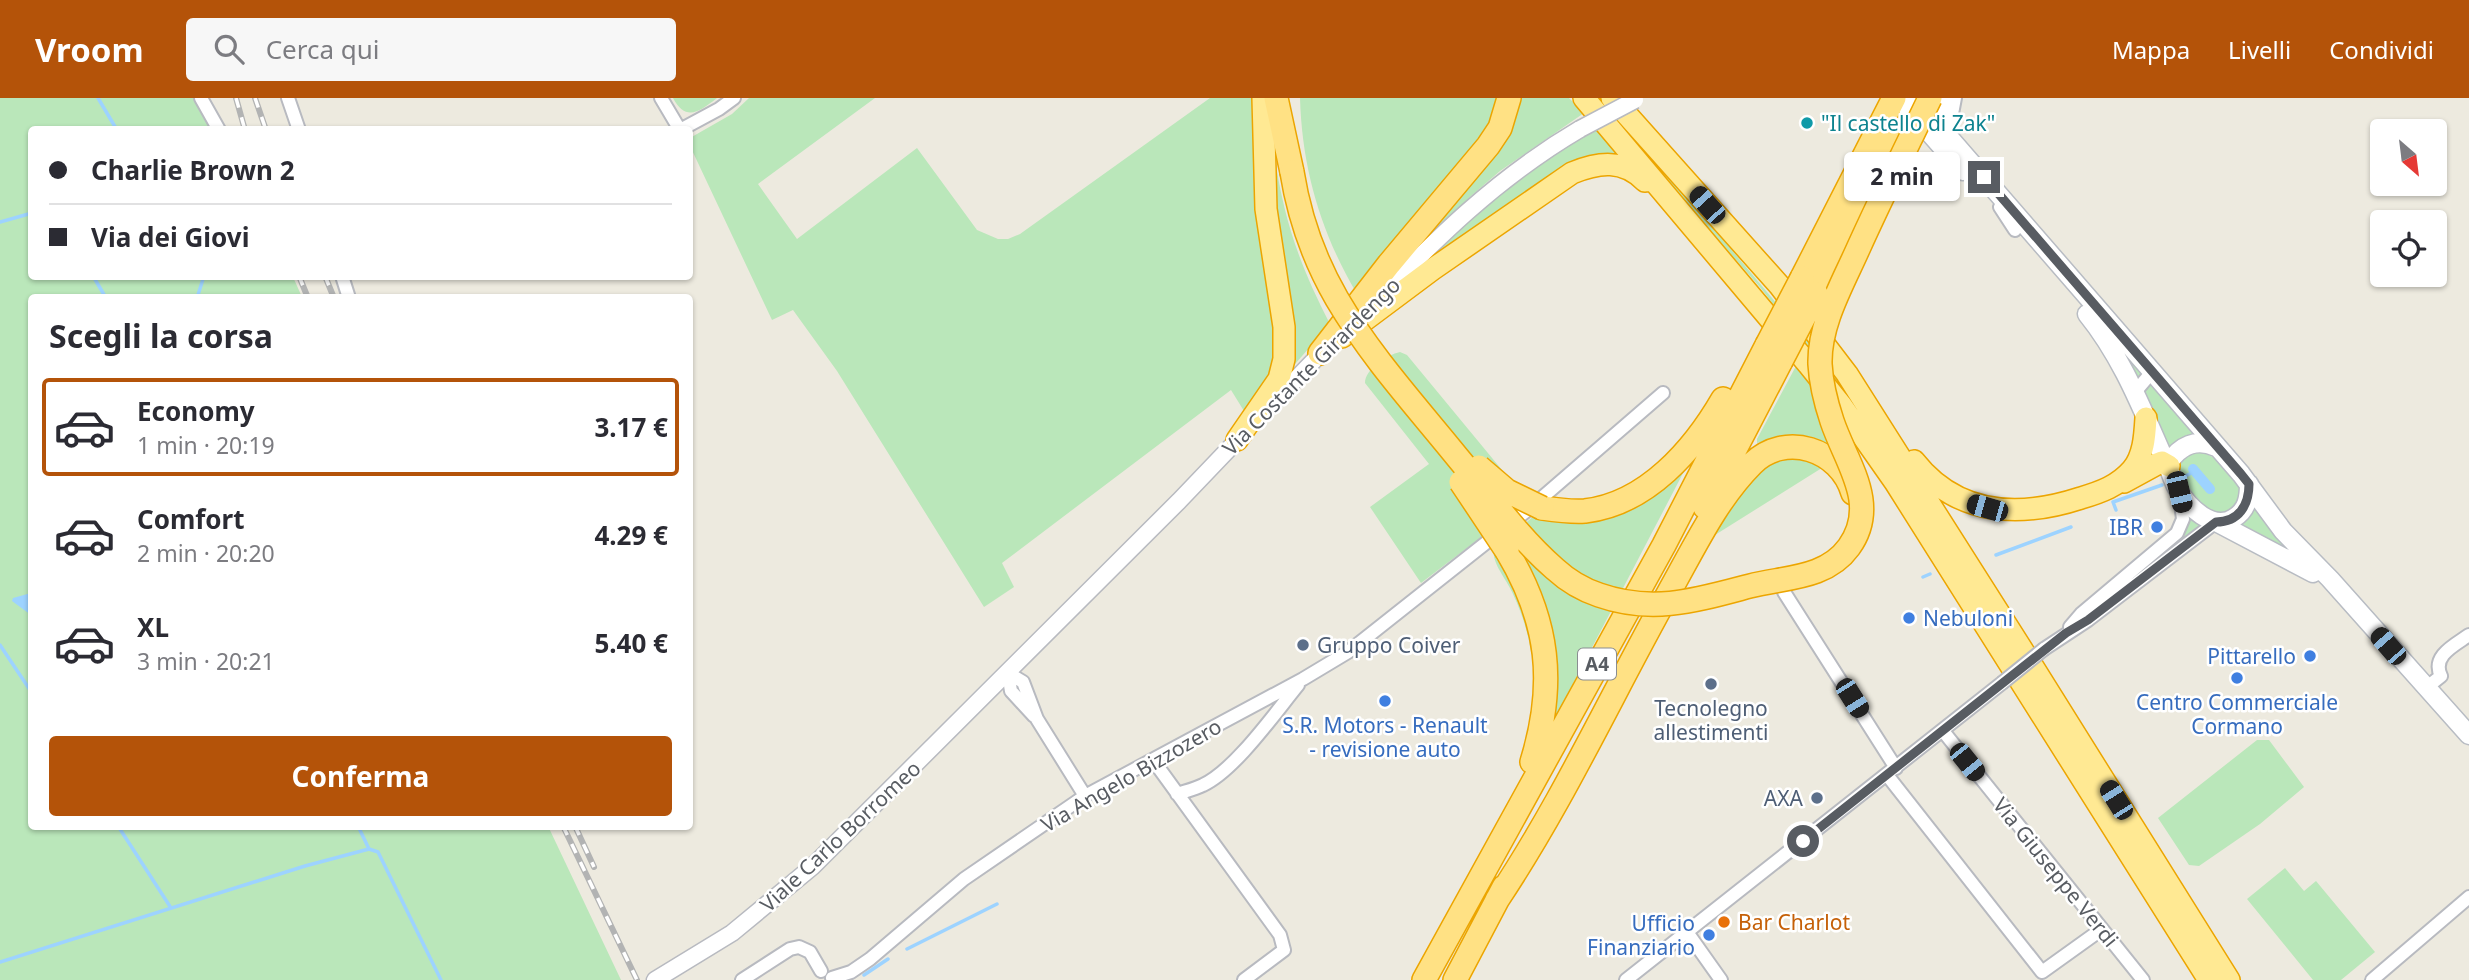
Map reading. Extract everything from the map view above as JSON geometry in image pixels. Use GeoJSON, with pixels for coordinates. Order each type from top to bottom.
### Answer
{"type":"FeatureCollection","features":[{"type":"Feature","properties":{"kind":"highway"},"geometry":{"type":"LineString","coordinates":[[1237,440],[1279,379],[1284,359],[1284,327],[1266,209],[1263,98]]}},
{"type":"Feature","properties":{"kind":"highway"},"geometry":{"type":"LineString","coordinates":[[1276,98],[1302,219],[1332,289],[1375,356],[1539,555],[1558,572],[1586,589],[1641,604],[1674,604],[1776,587],[1826,568],[1838,560],[1850,546],[1858,531],[1862,497],[1857,479],[1832,423],[1820,355],[1830,311],[1933,109]]}},
{"type":"Feature","properties":{"kind":"highway"},"geometry":{"type":"LineString","coordinates":[[1287,98],[1292,172]]}},
{"type":"Feature","properties":{"kind":"highway"},"geometry":{"type":"LineString","coordinates":[[1320,353],[1389,264],[1488,146],[1500,128],[1510,98]]}},
{"type":"Feature","properties":{"kind":"highway"},"geometry":{"type":"LineString","coordinates":[[1584,98],[1808,364],[1860,432],[1902,494],[2209,980]]}},
{"type":"Feature","properties":{"kind":"highway"},"geometry":{"type":"LineString","coordinates":[[1612,98],[1779,285],[1830,351],[2229,980]]}},
{"type":"Feature","properties":{"kind":"highway"},"geometry":{"type":"LineString","coordinates":[[1804,281],[1868,131],[1885,98]]}},
{"type":"Feature","properties":{"kind":"highway","name":"A4"},"geometry":{"type":"LineString","coordinates":[[1424,980],[1664,545],[1804,281],[1854,174],[1897,98]]}},
{"type":"Feature","properties":{"kind":"highway","name":"A4"},"geometry":{"type":"LineString","coordinates":[[1804,281],[1899,136],[1917,98]]}},
{"type":"Feature","properties":{"kind":"highway"},"geometry":{"type":"LineString","coordinates":[[1320,353],[1528,202],[1572,173],[1589,166],[1618,164],[1631,169],[1658,196],[1684,216]]}},
{"type":"Feature","properties":{"kind":"highway"},"geometry":{"type":"LineString","coordinates":[[1414,404],[1507,491],[1542,508],[1582,511],[1595,509],[1625,498],[1661,476],[1708,425],[1769,347]]}},
{"type":"Feature","properties":{"kind":"highway","name":"A4"},"geometry":{"type":"LineString","coordinates":[[1455,980],[1769,347]]}},
{"type":"Feature","properties":{"kind":"highway"},"geometry":{"type":"LineString","coordinates":[[1858,392],[1885,420],[1926,475],[1947,492],[1967,502],[2011,511],[2056,506],[2112,488],[2141,475],[2157,464],[2169,465]]}},
{"type":"Feature","properties":{"kind":"highway"},"geometry":{"type":"LineString","coordinates":[[1414,404],[1507,551],[1525,583],[1536,612],[1544,649],[1546,675],[1544,718],[1519,805]]}},
{"type":"Feature","properties":{"kind":"highway"},"geometry":{"type":"LineString","coordinates":[[2112,488],[2133,469],[2140,455],[2146,418]]}},
{"type":"Feature","properties":{"kind":"highway"},"geometry":{"type":"LineString","coordinates":[[1497,900],[1531,850],[1709,522],[1741,477],[1765,454],[1796,446],[1808,447],[1842,470],[1849,481],[1855,512],[1852,528],[1834,553],[1776,587]]}},
{"type":"Feature","properties":{"kind":"main road"},"geometry":{"type":"LineString","coordinates":[[1897,98],[2102,332],[2135,392],[2179,492],[2205,517],[2310,570],[2349,601]]}},
{"type":"Feature","properties":{"kind":"main road"},"geometry":{"type":"LineString","coordinates":[[1917,98],[1933,109],[1948,135],[2249,484],[2276,523],[2469,735]]}},
{"type":"Feature","properties":{"kind":"main road"},"geometry":{"type":"LineString","coordinates":[[2169,465],[2179,449],[2189,445],[2207,443],[2216,447]]}},
{"type":"Feature","properties":{"kind":"main road"},"geometry":{"type":"LineString","coordinates":[[2217,522],[2233,519],[2244,509],[2249,495],[2249,484]]}},
{"type":"Feature","properties":{"kind":"street"},"geometry":{"type":"LineString","coordinates":[[201,98],[217,126]]}},
{"type":"Feature","properties":{"kind":"street"},"geometry":{"type":"LineString","coordinates":[[288,98],[298,126]]}},
{"type":"Feature","properties":{"kind":"street"},"geometry":{"type":"LineString","coordinates":[[661,98],[678,126]]}},
{"type":"Feature","properties":{"kind":"street"},"geometry":{"type":"LineString","coordinates":[[687,126],[734,98]]}},
{"type":"Feature","properties":{"kind":"street"},"geometry":{"type":"LineString","coordinates":[[1946,98],[1933,109],[1934,128],[1994,198],[2015,230]]}},
{"type":"Feature","properties":{"kind":"street"},"geometry":{"type":"LineString","coordinates":[[1948,135],[1955,98]]}},
{"type":"Feature","properties":{"kind":"street","name":"Via Costante Girardengo"},"geometry":{"type":"LineString","coordinates":[[1008,673],[1320,353],[1489,192],[1516,170],[1580,129],[1639,99]]}},
{"type":"Feature","properties":{"kind":"street"},"geometry":{"type":"LineString","coordinates":[[2135,392],[2152,372]]}},
{"type":"Feature","properties":{"kind":"street","name":"Via Angelo Bizzozero"},"geometry":{"type":"LineString","coordinates":[[826,977],[851,972],[870,959],[964,879],[1085,796],[1348,652],[1530,508],[1663,393]]}},
{"type":"Feature","properties":{"kind":"street"},"geometry":{"type":"LineString","coordinates":[[2066,633],[2082,613],[2178,533],[2183,513],[2179,492]]}},
{"type":"Feature","properties":{"kind":"street"},"geometry":{"type":"LineString","coordinates":[[1626,980],[2044,649],[2088,620],[2217,522]]}},
{"type":"Feature","properties":{"kind":"street"},"geometry":{"type":"LineString","coordinates":[[2193,540],[2218,533],[2238,535]]}},
{"type":"Feature","properties":{"kind":"street"},"geometry":{"type":"LineString","coordinates":[[1776,587],[1892,771],[2042,972],[2102,929]]}},
{"type":"Feature","properties":{"kind":"street"},"geometry":{"type":"LineString","coordinates":[[2426,688],[2441,676],[2438,666],[2442,655],[2469,635]]}},
{"type":"Feature","properties":{"kind":"street"},"geometry":{"type":"LineString","coordinates":[[1008,673],[1010,691],[1037,719],[1085,796]]}},
{"type":"Feature","properties":{"kind":"street","name":"Viale Carlo Borromeo"},"geometry":{"type":"LineString","coordinates":[[655,980],[732,933],[785,892],[1008,673]]}},
{"type":"Feature","properties":{"kind":"street","name":"Via Angelo Bizzozero"},"geometry":{"type":"LineString","coordinates":[[1177,794],[1205,785],[1224,770],[1303,679]]}},
{"type":"Feature","properties":{"kind":"street","name":"Via Giuseppe Verdi"},"geometry":{"type":"LineString","coordinates":[[1943,731],[2143,980]]}},
{"type":"Feature","properties":{"kind":"street"},"geometry":{"type":"LineString","coordinates":[[1153,760],[1280,935],[1284,950],[1244,980]]}},
{"type":"Feature","properties":{"kind":"street"},"geometry":{"type":"LineString","coordinates":[[2372,980],[2469,897]]}},
{"type":"Feature","properties":{"kind":"street"},"geometry":{"type":"LineString","coordinates":[[1687,932],[1721,980]]}},
{"type":"Feature","properties":{"kind":"street"},"geometry":{"type":"LineString","coordinates":[[742,980],[790,949],[799,947],[810,952],[826,977]]}},
{"type":"Feature","properties":{"kind":"green space"},"geometry":{"type":"Polygon","coordinates":[[[0,98],[196,98],[212,126],[28,126],[28,280],[294,280],[301,294],[28,294],[28,830],[550,830],[621,980],[0,980],[0,98]]]}},
{"type":"Feature","properties":{"kind":"green space"},"geometry":{"type":"Polygon","coordinates":[[[673,98],[717,98],[699,110],[688,112],[673,98]]]}},
{"type":"Feature","properties":{"kind":"green space"},"geometry":{"type":"Polygon","coordinates":[[[749,98],[875,98],[758,184],[797,239],[917,148],[977,230],[998,239],[1008,239],[1020,234],[1210,98],[1253,98],[1277,317],[1274,364],[1257,398],[1244,411],[1231,390],[1002,563],[1014,587],[984,607],[837,371],[793,310],[772,320],[693,152],[693,136],[732,114],[749,98]]]}},
{"type":"Feature","properties":{"kind":"green space"},"geometry":{"type":"Polygon","coordinates":[[[1300,98],[1500,98],[1491,126],[1357,294],[1333,248],[1316,200],[1305,150],[1300,98]]]}},
{"type":"Feature","properties":{"kind":"green space"},"geometry":{"type":"Polygon","coordinates":[[[1513,98],[1569,98],[1584,113],[1500,171],[1471,196],[1418,250],[1405,253],[1513,98]]]}},
{"type":"Feature","properties":{"kind":"green space"},"geometry":{"type":"Polygon","coordinates":[[[1593,98],[1604,98],[1838,378],[1940,530],[1840,388],[1759,286],[1593,98]]]}},
{"type":"Feature","properties":{"kind":"green space"},"geometry":{"type":"Polygon","coordinates":[[[1597,127],[1626,159],[1603,158],[1416,273],[1458,227],[1529,168],[1597,127]]]}},
{"type":"Feature","properties":{"kind":"green space"},"geometry":{"type":"Polygon","coordinates":[[[1274,151],[1282,198],[1294,240],[1309,281],[1330,324],[1282,379],[1274,151]]]}},
{"type":"Feature","properties":{"kind":"green space"},"geometry":{"type":"Polygon","coordinates":[[[1400,352],[1407,355],[1516,487],[1488,532],[1421,583],[1370,507],[1429,464],[1365,383],[1378,363],[1400,352]]]}},
{"type":"Feature","properties":{"kind":"green space"},"geometry":{"type":"Polygon","coordinates":[[[2129,353],[2199,434],[2168,450],[2125,357],[2129,353]]]}},
{"type":"Feature","properties":{"kind":"green space"},"geometry":{"type":"Polygon","coordinates":[[[1796,366],[1819,391],[1839,451],[1818,439],[1800,435],[1757,443],[1796,366]]]}},
{"type":"Feature","properties":{"kind":"green space"},"geometry":{"type":"Polygon","coordinates":[[[2198,452],[2217,460],[2238,483],[2238,506],[2224,516],[2208,510],[2196,500],[2178,471],[2184,457],[2198,452]]]}},
{"type":"Feature","properties":{"kind":"green space"},"geometry":{"type":"Polygon","coordinates":[[[1763,454],[1833,461],[1707,540],[1763,454]]]}},
{"type":"Feature","properties":{"kind":"green space"},"geometry":{"type":"Polygon","coordinates":[[[1692,456],[1551,726],[1535,631],[1535,692],[1532,654],[1526,630],[1513,594],[1495,560],[1494,549],[1540,511],[1574,515],[1692,456]]]}},
{"type":"Feature","properties":{"kind":"green space"},"geometry":{"type":"Polygon","coordinates":[[[2256,503],[2289,547],[2288,551],[2233,526],[2256,503]]]}},
{"type":"Feature","properties":{"kind":"green space"},"geometry":{"type":"Polygon","coordinates":[[[2189,515],[2204,525],[2151,566],[2149,564],[2169,549],[2186,531],[2189,515]]]}},
{"type":"Feature","properties":{"kind":"green space"},"geometry":{"type":"Polygon","coordinates":[[[2257,740],[2269,740],[2304,787],[2260,824],[2199,866],[2189,865],[2158,818],[2257,740]]]}},
{"type":"Feature","properties":{"kind":"green space"},"geometry":{"type":"Polygon","coordinates":[[[2285,868],[2304,891],[2316,881],[2375,952],[2341,980],[2313,980],[2247,899],[2285,868]]]}},
{"type":"Feature","properties":{"kind":"water"},"geometry":{"type":"Polygon","coordinates":[[[28,594],[28,613],[12,601],[13,598],[28,594]]]}},
{"type":"Feature","properties":{"kind":"waterway"},"geometry":{"type":"LineString","coordinates":[[98,98],[115,126]]}},
{"type":"Feature","properties":{"kind":"waterway"},"geometry":{"type":"LineString","coordinates":[[0,222],[28,214]]}},
{"type":"Feature","properties":{"kind":"waterway"},"geometry":{"type":"LineString","coordinates":[[95,280],[104,294]]}},
{"type":"Feature","properties":{"kind":"waterway"},"geometry":{"type":"LineString","coordinates":[[198,294],[203,280]]}},
{"type":"Feature","properties":{"kind":"waterway"},"geometry":{"type":"LineString","coordinates":[[2193,469],[2210,489]]}},
{"type":"Feature","properties":{"kind":"waterway"},"geometry":{"type":"LineString","coordinates":[[2182,478],[2195,471]]}},
{"type":"Feature","properties":{"kind":"waterway"},"geometry":{"type":"LineString","coordinates":[[2116,510],[2113,502],[2162,485]]}},
{"type":"Feature","properties":{"kind":"waterway"},"geometry":{"type":"LineString","coordinates":[[1996,555],[2071,527]]}},
{"type":"Feature","properties":{"kind":"waterway"},"geometry":{"type":"LineString","coordinates":[[1923,577],[1930,574]]}},
{"type":"Feature","properties":{"kind":"waterway"},"geometry":{"type":"LineString","coordinates":[[0,645],[28,687]]}},
{"type":"Feature","properties":{"kind":"waterway"},"geometry":{"type":"LineString","coordinates":[[121,830],[171,908]]}},
{"type":"Feature","properties":{"kind":"waterway"},"geometry":{"type":"LineString","coordinates":[[360,830],[369,849]]}},
{"type":"Feature","properties":{"kind":"waterway"},"geometry":{"type":"LineString","coordinates":[[0,962],[305,866],[369,849],[378,852],[441,980]]}},
{"type":"Feature","properties":{"kind":"waterway"},"geometry":{"type":"LineString","coordinates":[[907,949],[997,904]]}},
{"type":"Feature","properties":{"kind":"waterway"},"geometry":{"type":"LineString","coordinates":[[864,975],[888,959]]}},
{"type":"Feature","properties":{"kind":"railway"},"geometry":{"type":"LineString","coordinates":[[236,98],[244,126]]}},
{"type":"Feature","properties":{"kind":"railway"},"geometry":{"type":"LineString","coordinates":[[255,98],[265,126]]}},
{"type":"Feature","properties":{"kind":"railway"},"geometry":{"type":"LineString","coordinates":[[301,280],[306,294]]}},
{"type":"Feature","properties":{"kind":"railway"},"geometry":{"type":"LineString","coordinates":[[327,280],[332,294]]}},
{"type":"Feature","properties":{"kind":"railway"},"geometry":{"type":"LineString","coordinates":[[565,830],[637,980]]}},
{"type":"Feature","properties":{"kind":"railway"},"geometry":{"type":"LineString","coordinates":[[577,830],[594,867]]}},
{"type":"Feature","properties":{"kind":"place","name":"\"Il castello di Zak\""},"geometry":{"type":"Point","coordinates":[1807,123]}},
{"type":"Feature","properties":{"kind":"place","name":"IBR"},"geometry":{"type":"Point","coordinates":[2157,527]}},
{"type":"Feature","properties":{"kind":"place","name":"Nebuloni"},"geometry":{"type":"Point","coordinates":[1909,618]}},
{"type":"Feature","properties":{"kind":"place","name":"Gruppo Coiver"},"geometry":{"type":"Point","coordinates":[1303,645]}},
{"type":"Feature","properties":{"kind":"place","name":"Pittarello"},"geometry":{"type":"Point","coordinates":[2310,656]}},
{"type":"Feature","properties":{"kind":"place","name":"Centro Commerciale Cormano"},"geometry":{"type":"Point","coordinates":[2237,678]}},
{"type":"Feature","properties":{"kind":"place","name":"Tecnolegno allestimenti"},"geometry":{"type":"Point","coordinates":[1711,684]}},
{"type":"Feature","properties":{"kind":"place","name":"S.R. Motors - Renault - revisione auto"},"geometry":{"type":"Point","coordinates":[1385,701]}},
{"type":"Feature","properties":{"kind":"place","name":"AXA"},"geometry":{"type":"Point","coordinates":[1817,798]}},
{"type":"Feature","properties":{"kind":"place","name":"Bar Charlot"},"geometry":{"type":"Point","coordinates":[1724,922]}},
{"type":"Feature","properties":{"kind":"place","name":"Ufficio Finanziario"},"geometry":{"type":"Point","coordinates":[1709,935]}},
{"type":"Feature","properties":{"kind":"route"},"geometry":{"type":"LineString","coordinates":[[1803,841],[2066,633],[2088,620],[2216,522],[2226,522],[2239,515],[2247,503],[2249,484],[2241,474],[1984,177]]}}]}
